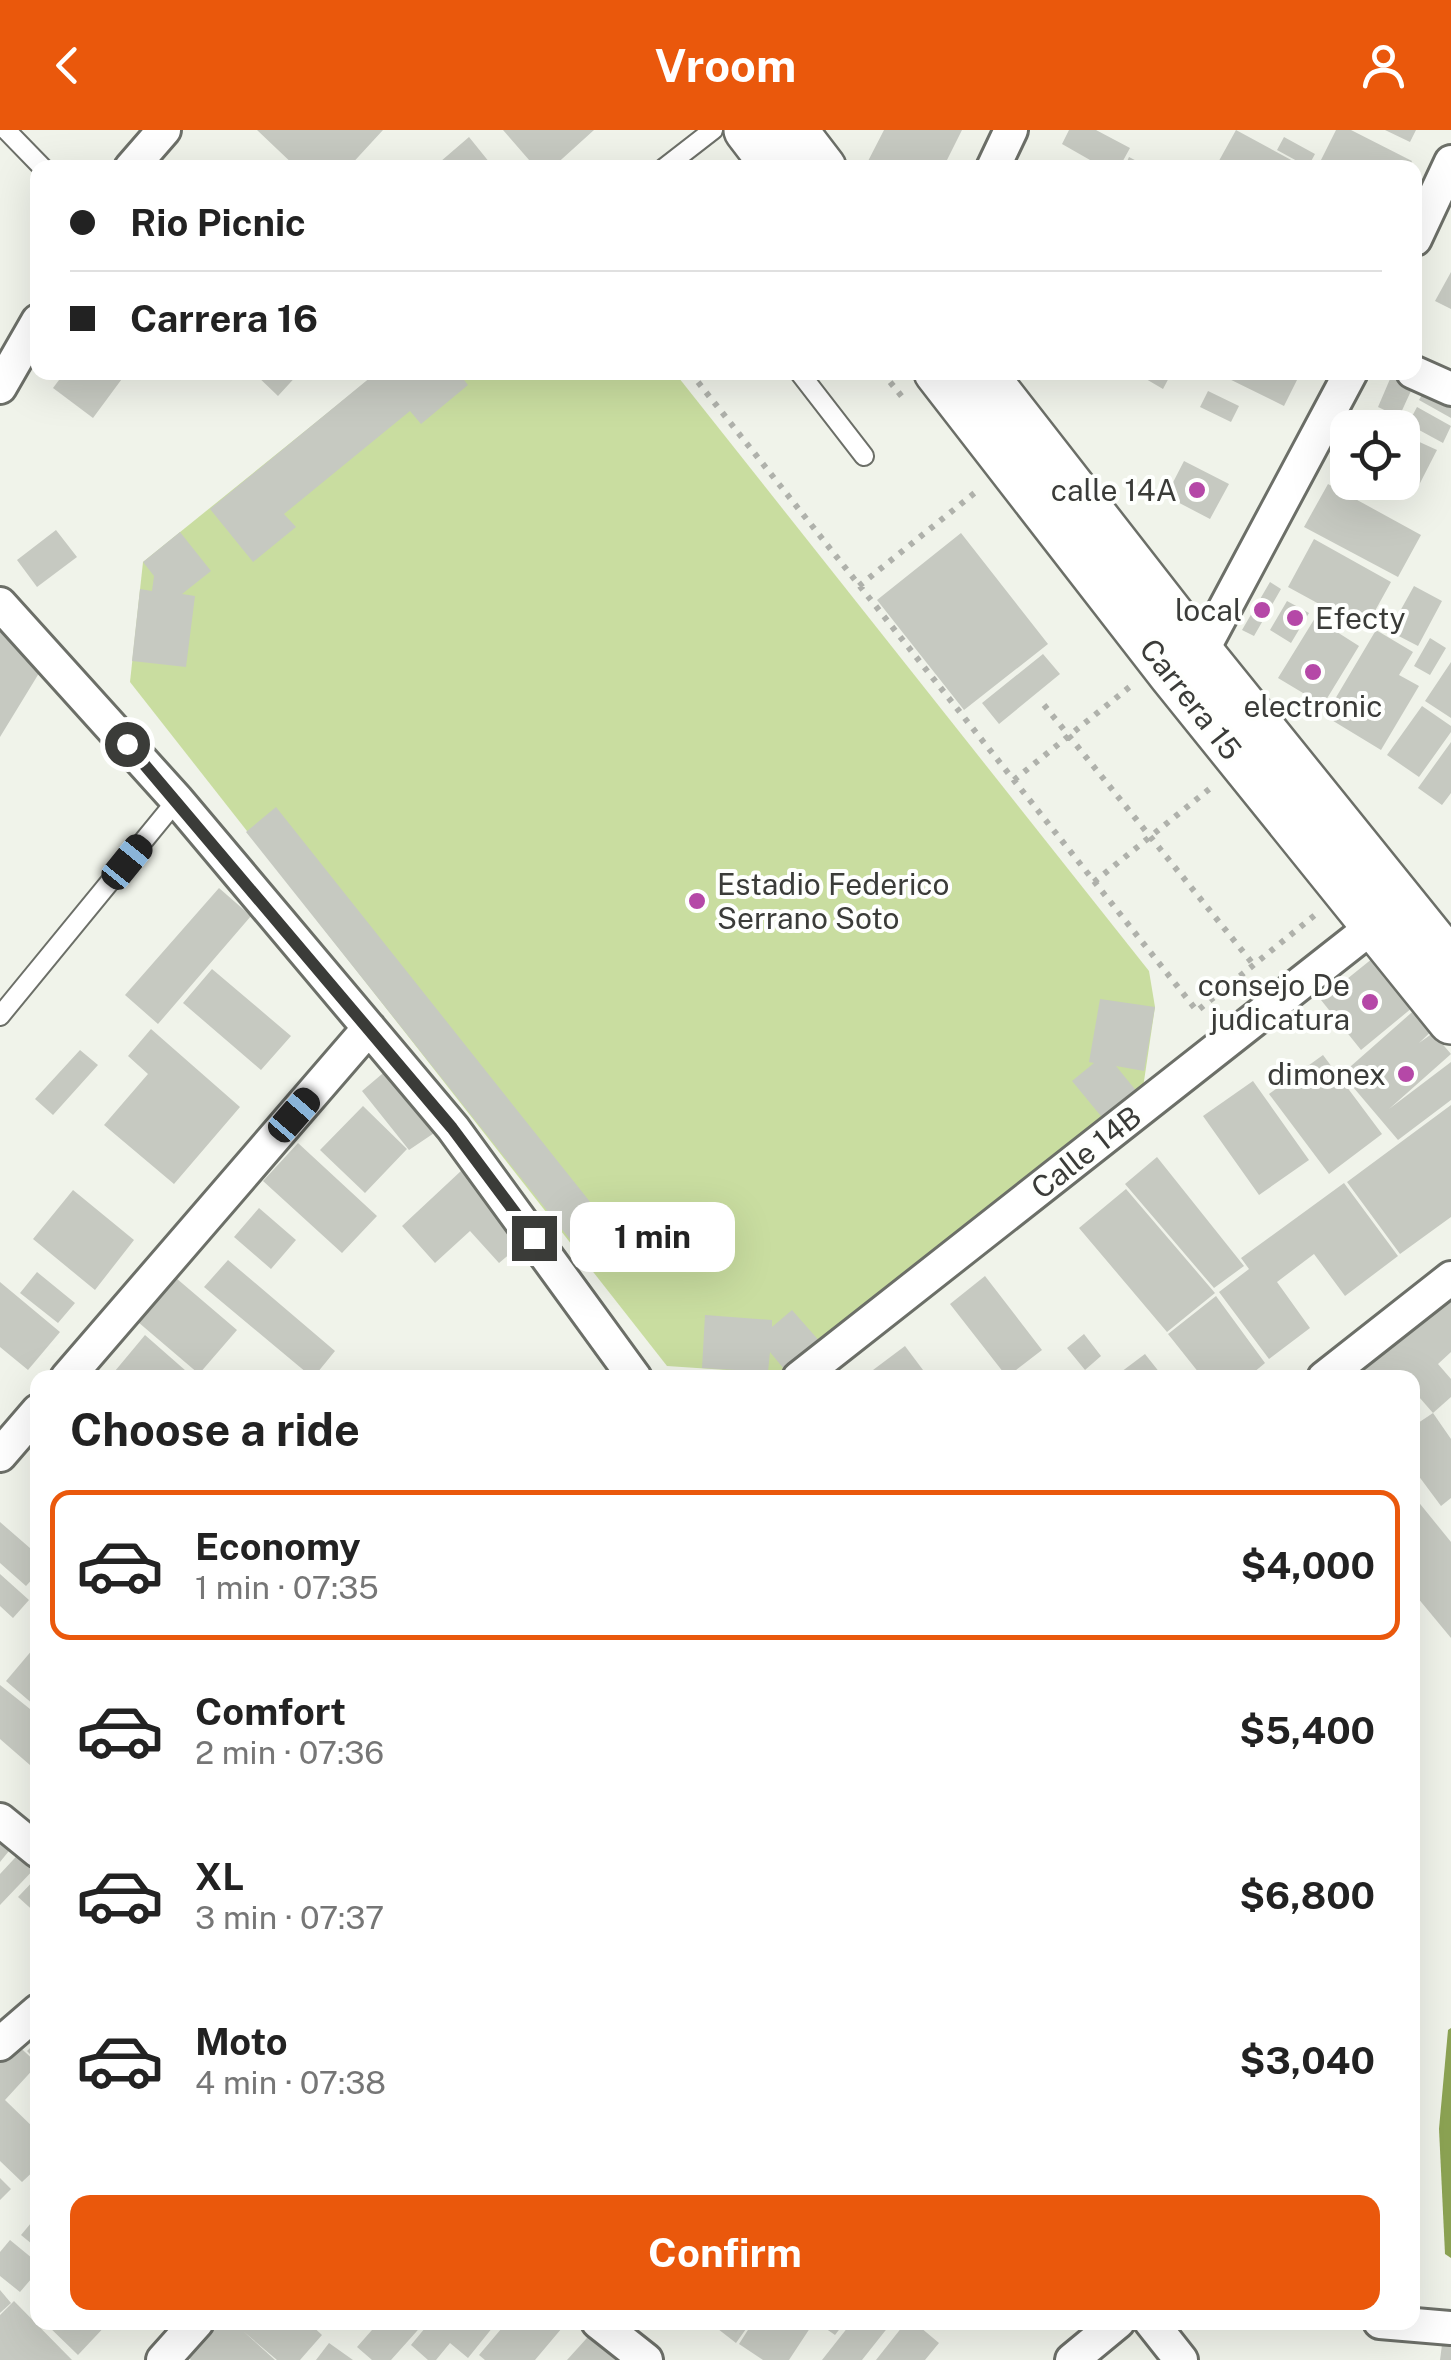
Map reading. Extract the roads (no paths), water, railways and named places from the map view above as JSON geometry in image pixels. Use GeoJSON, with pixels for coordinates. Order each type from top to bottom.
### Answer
{"type":"FeatureCollection","features":[{"type":"Feature","properties":{"kind":"main road"},"geometry":{"type":"LineString","coordinates":[[747,130],[770,160]]}},
{"type":"Feature","properties":{"kind":"main road"},"geometry":{"type":"LineString","coordinates":[[794,130],[816,160]]}},
{"type":"Feature","properties":{"kind":"main road","name":"Carrera 15"},"geometry":{"type":"LineString","coordinates":[[943,380],[1168,671],[1451,1021]]}},
{"type":"Feature","properties":{"kind":"main road","name":"Carrera 15"},"geometry":{"type":"LineString","coordinates":[[987,380],[1168,671],[1451,963]]}},
{"type":"Feature","properties":{"kind":"street"},"geometry":{"type":"LineString","coordinates":[[138,160],[164,130]]}},
{"type":"Feature","properties":{"kind":"street"},"geometry":{"type":"LineString","coordinates":[[997,160],[1011,130]]}},
{"type":"Feature","properties":{"kind":"street"},"geometry":{"type":"LineString","coordinates":[[1422,224],[1451,162]]}},
{"type":"Feature","properties":{"kind":"street"},"geometry":{"type":"LineString","coordinates":[[0,387],[30,334]]}},
{"type":"Feature","properties":{"kind":"street"},"geometry":{"type":"LineString","coordinates":[[1422,376],[1451,389]]}},
{"type":"Feature","properties":{"kind":"street"},"geometry":{"type":"LineString","coordinates":[[1168,671],[1346,380]]}},
{"type":"Feature","properties":{"kind":"street"},"geometry":{"type":"LineString","coordinates":[[0,604],[177,800],[452,1128],[628,1370]]}},
{"type":"Feature","properties":{"kind":"street","name":"Calle 14B"},"geometry":{"type":"LineString","coordinates":[[809,1370],[1372,927]]}},
{"type":"Feature","properties":{"kind":"street"},"geometry":{"type":"LineString","coordinates":[[74,1370],[369,1028]]}},
{"type":"Feature","properties":{"kind":"street"},"geometry":{"type":"LineString","coordinates":[[1334,1370],[1451,1278]]}},
{"type":"Feature","properties":{"kind":"street"},"geometry":{"type":"LineString","coordinates":[[0,1455],[30,1420]]}},
{"type":"Feature","properties":{"kind":"street"},"geometry":{"type":"LineString","coordinates":[[0,1820],[30,1844]]}},
{"type":"Feature","properties":{"kind":"street"},"geometry":{"type":"LineString","coordinates":[[0,2044],[30,2018]]}},
{"type":"Feature","properties":{"kind":"street"},"geometry":{"type":"LineString","coordinates":[[1420,2325],[1451,2328]]}},
{"type":"Feature","properties":{"kind":"street"},"geometry":{"type":"LineString","coordinates":[[163,2360],[189,2330]]}},
{"type":"Feature","properties":{"kind":"street"},"geometry":{"type":"LineString","coordinates":[[608,2330],[646,2360]]}},
{"type":"Feature","properties":{"kind":"street"},"geometry":{"type":"LineString","coordinates":[[1072,2360],[1108,2330]]}},
{"type":"Feature","properties":{"kind":"street"},"geometry":{"type":"LineString","coordinates":[[1157,2330],[1181,2360]]}},
{"type":"Feature","properties":{"kind":"lane"},"geometry":{"type":"LineString","coordinates":[[6,130],[34,160]]}},
{"type":"Feature","properties":{"kind":"lane"},"geometry":{"type":"LineString","coordinates":[[674,160],[713,130]]}},
{"type":"Feature","properties":{"kind":"lane"},"geometry":{"type":"LineString","coordinates":[[805,380],[864,456]]}},
{"type":"Feature","properties":{"kind":"lane"},"geometry":{"type":"LineString","coordinates":[[0,1016],[177,800]]}},
{"type":"Feature","properties":{"kind":"place","name":"calle 14A"},"geometry":{"type":"Point","coordinates":[1197,490]}},
{"type":"Feature","properties":{"kind":"place","name":"local"},"geometry":{"type":"Point","coordinates":[1262,610]}},
{"type":"Feature","properties":{"kind":"place","name":"Efecty"},"geometry":{"type":"Point","coordinates":[1295,618]}},
{"type":"Feature","properties":{"kind":"place","name":"electronic"},"geometry":{"type":"Point","coordinates":[1313,672]}},
{"type":"Feature","properties":{"kind":"place","name":"Estadio Federico Serrano Soto"},"geometry":{"type":"Point","coordinates":[697,901]}},
{"type":"Feature","properties":{"kind":"place","name":"consejo De judicatura"},"geometry":{"type":"Point","coordinates":[1370,1002]}},
{"type":"Feature","properties":{"kind":"place","name":"dimonex"},"geometry":{"type":"Point","coordinates":[1406,1074]}}]}
